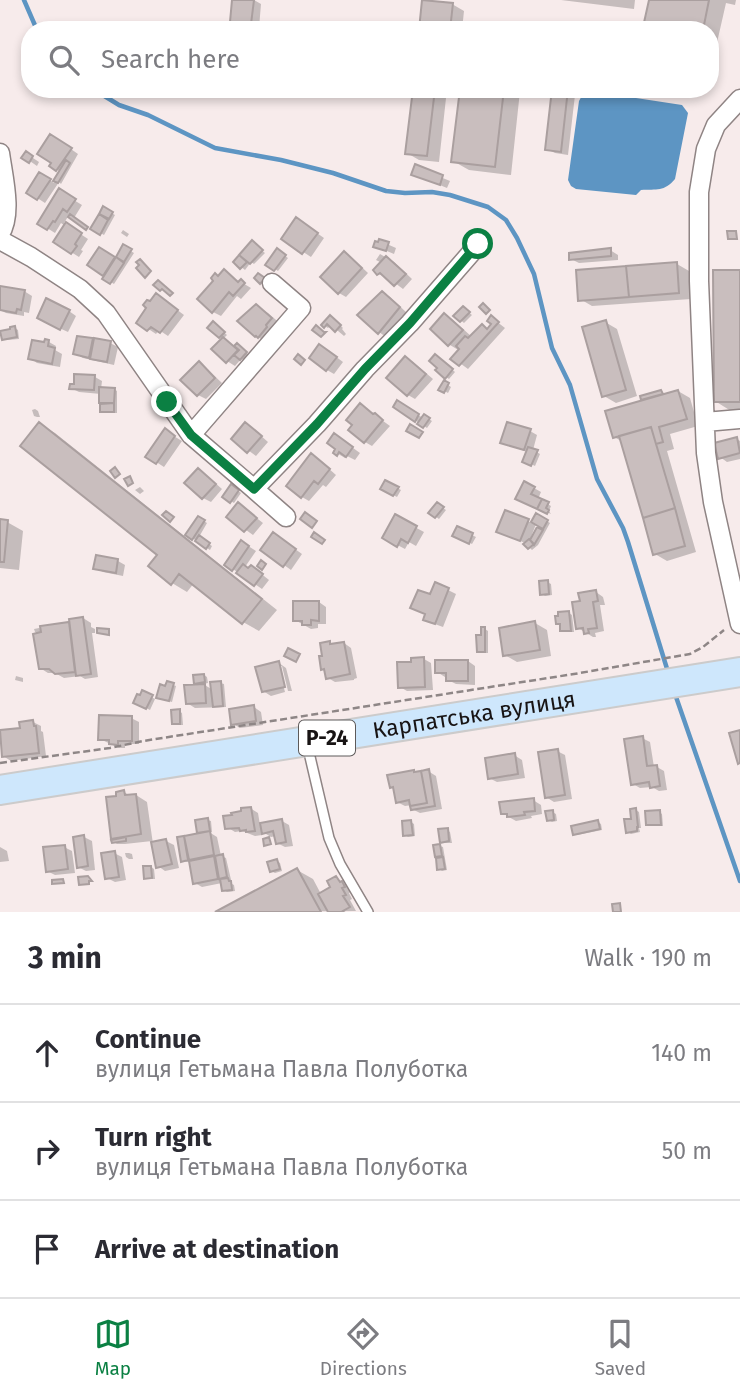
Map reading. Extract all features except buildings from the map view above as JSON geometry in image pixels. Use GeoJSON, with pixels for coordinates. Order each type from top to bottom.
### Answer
{"type":"FeatureCollection","features":[{"type":"Feature","properties":{"kind":"main road","name":"Карпатська вулиця"},"geometry":{"type":"LineString","coordinates":[[0,790],[307,741],[682,668],[740,672]]}},
{"type":"Feature","properties":{"kind":"street"},"geometry":{"type":"LineString","coordinates":[[734,626],[706,453],[698,281],[699,192],[710,138],[716,125],[740,99]]}},
{"type":"Feature","properties":{"kind":"street"},"geometry":{"type":"LineString","coordinates":[[0,153],[7,212],[0,234]]}},
{"type":"Feature","properties":{"kind":"street"},"geometry":{"type":"LineString","coordinates":[[0,240],[80,289],[106,313],[191,435],[286,517]]}},
{"type":"Feature","properties":{"kind":"street"},"geometry":{"type":"LineString","coordinates":[[254,489],[410,323],[478,244]]}},
{"type":"Feature","properties":{"kind":"street"},"geometry":{"type":"LineString","coordinates":[[191,435],[301,307],[272,283]]}},
{"type":"Feature","properties":{"kind":"street"},"geometry":{"type":"LineString","coordinates":[[705,422],[740,419]]}},
{"type":"Feature","properties":{"kind":"lane"},"geometry":{"type":"LineString","coordinates":[[307,741],[329,838],[340,864],[368,912]]}},
{"type":"Feature","properties":{"kind":"path"},"geometry":{"type":"LineString","coordinates":[[0,763],[169,737],[650,674],[682,668],[690,654],[734,626]]}},
{"type":"Feature","properties":{"kind":"water"},"geometry":{"type":"Polygon","coordinates":[[[581,98],[636,98],[682,105],[688,113],[675,179],[660,189],[641,190],[636,195],[576,189],[571,186],[568,180],[581,98]]]}},
{"type":"Feature","properties":{"kind":"waterway"},"geometry":{"type":"LineString","coordinates":[[24,0],[33,21]]}},
{"type":"Feature","properties":{"kind":"waterway"},"geometry":{"type":"LineString","coordinates":[[108,98],[215,148],[333,173],[386,191],[450,195],[488,207],[506,220],[534,274],[552,348],[570,385],[597,479],[623,528],[668,672]]}},
{"type":"Feature","properties":{"kind":"waterway"},"geometry":{"type":"LineString","coordinates":[[675,694],[740,881]]}},
{"type":"Feature","properties":{"kind":"route"},"geometry":{"type":"LineString","coordinates":[[167,402],[191,435],[254,489],[410,323],[478,244]]}}]}
